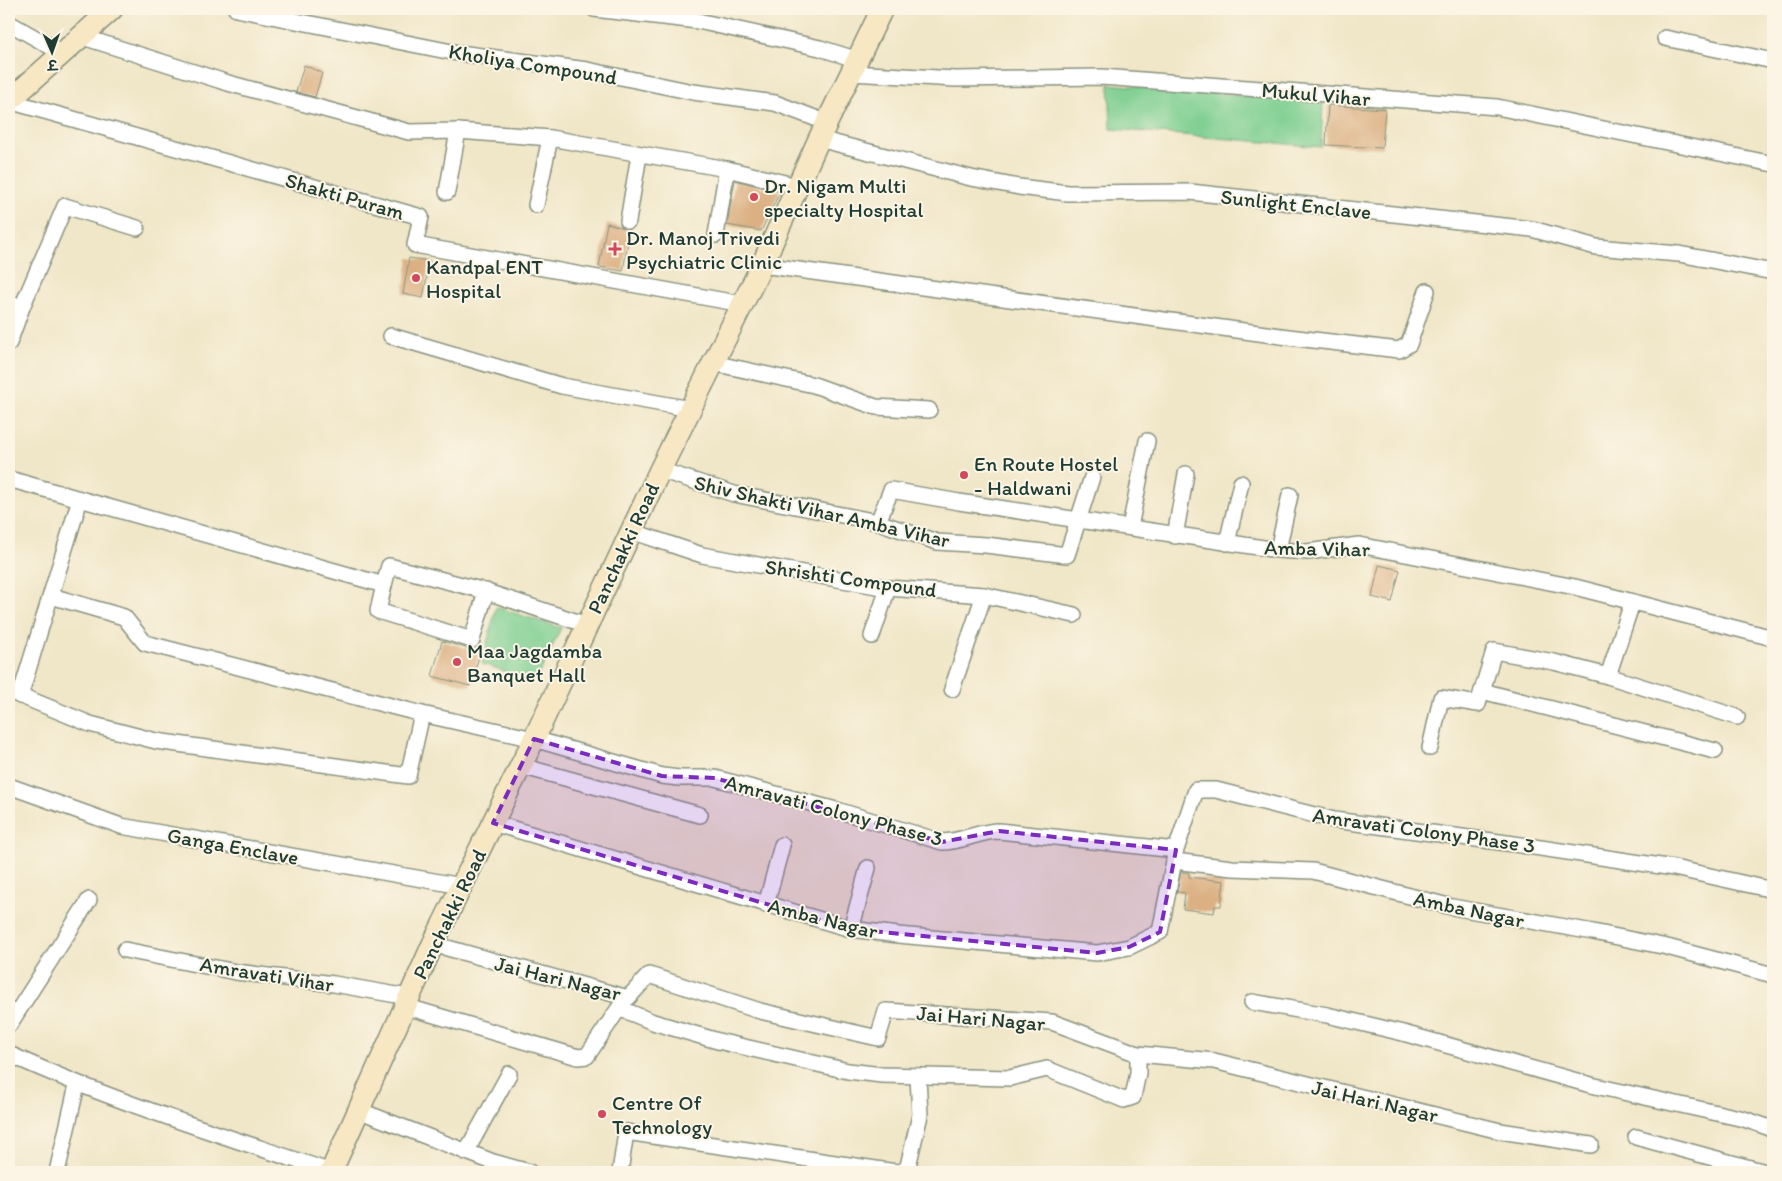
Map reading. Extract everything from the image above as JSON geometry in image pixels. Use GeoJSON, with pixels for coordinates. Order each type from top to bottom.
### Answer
{"type":"FeatureCollection","features":[{"type":"Feature","properties":{"kind":"main road"},"geometry":{"type":"LineString","coordinates":[[9,101],[62,53],[83,37],[111,9]]}},
{"type":"Feature","properties":{"kind":"main road","name":"Panchakki Road"},"geometry":{"type":"LineString","coordinates":[[331,1172],[433,944],[534,739],[660,470],[762,265],[882,9]]}},
{"type":"Feature","properties":{"kind":"street","name":"Kholiya Compound"},"geometry":{"type":"LineString","coordinates":[[236,9],[452,52],[587,70],[693,92],[775,103],[824,131]]}},
{"type":"Feature","properties":{"kind":"street","name":"Mukul Vihar"},"geometry":{"type":"LineString","coordinates":[[594,9],[698,20],[820,48],[855,67],[955,79],[1102,77],[1497,108],[1773,164]]}},
{"type":"Feature","properties":{"kind":"street"},"geometry":{"type":"LineString","coordinates":[[9,23],[62,53]]}},
{"type":"Feature","properties":{"kind":"street"},"geometry":{"type":"LineString","coordinates":[[83,37],[228,83],[409,132],[458,131],[550,138],[727,169],[798,186]]}},
{"type":"Feature","properties":{"kind":"street"},"geometry":{"type":"LineString","coordinates":[[1665,38],[1773,61]]}},
{"type":"Feature","properties":{"kind":"street","name":"Shakti Puram"},"geometry":{"type":"LineString","coordinates":[[9,101],[421,217],[415,245],[742,304]]}},
{"type":"Feature","properties":{"kind":"street"},"geometry":{"type":"LineString","coordinates":[[447,192],[458,131]]}},
{"type":"Feature","properties":{"kind":"street","name":"Sunlight Enclave"},"geometry":{"type":"LineString","coordinates":[[824,131],[971,178],[1019,187],[1068,193],[1190,192],[1532,229],[1596,247],[1680,254],[1773,272]]}},
{"type":"Feature","properties":{"kind":"street"},"geometry":{"type":"LineString","coordinates":[[536,205],[550,138]]}},
{"type":"Feature","properties":{"kind":"street"},"geometry":{"type":"LineString","coordinates":[[628,221],[639,154]]}},
{"type":"Feature","properties":{"kind":"street"},"geometry":{"type":"LineString","coordinates":[[716,235],[727,169]]}},
{"type":"Feature","properties":{"kind":"street"},"geometry":{"type":"LineString","coordinates":[[9,343],[15,305],[64,206],[137,228]]}},
{"type":"Feature","properties":{"kind":"street"},"geometry":{"type":"LineString","coordinates":[[762,265],[1288,337],[1399,350],[1409,344],[1427,291]]}},
{"type":"Feature","properties":{"kind":"street"},"geometry":{"type":"LineString","coordinates":[[391,336],[562,386],[691,409]]}},
{"type":"Feature","properties":{"kind":"street"},"geometry":{"type":"LineString","coordinates":[[713,363],[814,385],[876,407],[929,410]]}},
{"type":"Feature","properties":{"kind":"street"},"geometry":{"type":"LineString","coordinates":[[1130,527],[1147,441]]}},
{"type":"Feature","properties":{"kind":"street","name":"Shiv Shakti Vihar Amba Vihar"},"geometry":{"type":"LineString","coordinates":[[660,470],[734,494],[878,522],[937,542],[986,545],[1067,555],[1078,519]]}},
{"type":"Feature","properties":{"kind":"street"},"geometry":{"type":"LineString","coordinates":[[1175,536],[1186,474]]}},
{"type":"Feature","properties":{"kind":"street"},"geometry":{"type":"LineString","coordinates":[[1078,519],[1092,477]]}},
{"type":"Feature","properties":{"kind":"street"},"geometry":{"type":"LineString","coordinates":[[9,479],[384,585]]}},
{"type":"Feature","properties":{"kind":"street"},"geometry":{"type":"LineString","coordinates":[[1227,544],[1241,482]]}},
{"type":"Feature","properties":{"kind":"street","name":"Amba Vihar"},"geometry":{"type":"LineString","coordinates":[[878,522],[891,490],[1130,527],[1175,536],[1278,550],[1306,552],[1359,545],[1575,587],[1773,638]]}},
{"type":"Feature","properties":{"kind":"street"},"geometry":{"type":"LineString","coordinates":[[1278,550],[1290,495]]}},
{"type":"Feature","properties":{"kind":"street"},"geometry":{"type":"LineString","coordinates":[[80,500],[50,596],[15,694],[90,724],[156,741],[408,776],[422,714]]}},
{"type":"Feature","properties":{"kind":"street","name":"Shrishti Compound"},"geometry":{"type":"LineString","coordinates":[[631,531],[702,555],[888,588],[984,595],[1074,615]]}},
{"type":"Feature","properties":{"kind":"street"},"geometry":{"type":"LineString","coordinates":[[486,592],[472,640],[378,611],[389,566],[486,592],[587,625]]}},
{"type":"Feature","properties":{"kind":"street"},"geometry":{"type":"LineString","coordinates":[[872,636],[888,588]]}},
{"type":"Feature","properties":{"kind":"street"},"geometry":{"type":"LineString","coordinates":[[952,689],[984,595]]}},
{"type":"Feature","properties":{"kind":"street","name":"Amravati Colony Phase 3"},"geometry":{"type":"LineString","coordinates":[[50,596],[124,616],[145,643],[422,714],[534,739],[662,776],[715,778],[840,811],[942,842],[952,842],[986,831],[999,831],[1175,856],[1196,790],[1216,790],[1334,820],[1674,868],[1773,890]]}},
{"type":"Feature","properties":{"kind":"street"},"geometry":{"type":"LineString","coordinates":[[1608,676],[1632,602]]}},
{"type":"Feature","properties":{"kind":"street"},"geometry":{"type":"LineString","coordinates":[[1430,748],[1441,698],[1478,704],[1494,651],[1554,662],[1608,676],[1736,718]]}},
{"type":"Feature","properties":{"kind":"street"},"geometry":{"type":"LineString","coordinates":[[1482,691],[1715,751]]}},
{"type":"Feature","properties":{"kind":"street"},"geometry":{"type":"LineString","coordinates":[[521,766],[700,815]]}},
{"type":"Feature","properties":{"kind":"street","name":"Ganga Enclave"},"geometry":{"type":"LineString","coordinates":[[9,786],[121,826],[462,886]]}},
{"type":"Feature","properties":{"kind":"street","name":"Amba Nagar"},"geometry":{"type":"LineString","coordinates":[[492,823],[852,929],[898,935],[1097,953],[1130,947],[1160,932],[1175,856],[1232,868],[1313,871],[1452,907],[1648,943],[1773,975]]}},
{"type":"Feature","properties":{"kind":"street"},"geometry":{"type":"LineString","coordinates":[[766,905],[782,845]]}},
{"type":"Feature","properties":{"kind":"street"},"geometry":{"type":"LineString","coordinates":[[852,929],[868,868]]}},
{"type":"Feature","properties":{"kind":"street"},"geometry":{"type":"LineString","coordinates":[[9,1025],[89,900]]}},
{"type":"Feature","properties":{"kind":"street","name":"Jai Hari Nagar"},"geometry":{"type":"LineString","coordinates":[[433,944],[623,1003],[650,975],[760,1011],[878,1038],[886,1010],[1052,1022],[1138,1054],[1214,1061],[1500,1131],[1591,1145]]}},
{"type":"Feature","properties":{"kind":"street","name":"Amravati Vihar"},"geometry":{"type":"LineString","coordinates":[[125,950],[236,972],[334,984],[406,1002],[578,1057],[587,1056],[623,1003]]}},
{"type":"Feature","properties":{"kind":"street"},"geometry":{"type":"LineString","coordinates":[[1252,1002],[1327,1015],[1403,1033],[1591,1085],[1744,1120],[1773,1129]]}},
{"type":"Feature","properties":{"kind":"street"},"geometry":{"type":"LineString","coordinates":[[623,1003],[653,1022],[718,1041],[848,1071],[918,1076],[1010,1078],[1047,1069],[1124,1100],[1129,1100],[1133,1097],[1138,1073],[1138,1054]]}},
{"type":"Feature","properties":{"kind":"street"},"geometry":{"type":"LineString","coordinates":[[9,1054],[77,1085],[331,1172]]}},
{"type":"Feature","properties":{"kind":"street"},"geometry":{"type":"LineString","coordinates":[[466,1152],[509,1074]]}},
{"type":"Feature","properties":{"kind":"street"},"geometry":{"type":"LineString","coordinates":[[620,1172],[626,1132],[897,1172],[904,1171],[908,1166],[920,1115],[918,1076]]}},
{"type":"Feature","properties":{"kind":"street"},"geometry":{"type":"LineString","coordinates":[[57,1172],[77,1085]]}},
{"type":"Feature","properties":{"kind":"street"},"geometry":{"type":"LineString","coordinates":[[358,1110],[466,1152],[492,1167],[529,1172]]}},
{"type":"Feature","properties":{"kind":"street"},"geometry":{"type":"LineString","coordinates":[[1636,1137],[1765,1172]]}},
{"type":"Feature","properties":{"kind":"highlighted area"},"geometry":{"type":"Polygon","coordinates":[[[534,739],[662,776],[715,778],[942,842],[999,831],[1176,850],[1160,932],[1129,947],[1097,953],[851,929],[493,823],[534,739]]]}},
{"type":"Feature","properties":{"kind":"green space"},"geometry":{"type":"Polygon","coordinates":[[[1109,84],[1323,103],[1321,147],[1111,129],[1109,84]]]}},
{"type":"Feature","properties":{"kind":"green space"},"geometry":{"type":"Polygon","coordinates":[[[496,607],[561,628],[536,681],[482,664],[496,607]]]}},
{"type":"Feature","properties":{"kind":"building"},"geometry":{"type":"Polygon","coordinates":[[[304,65],[322,73],[315,97],[296,92],[304,65]]]}},
{"type":"Feature","properties":{"kind":"building"},"geometry":{"type":"Polygon","coordinates":[[[1328,105],[1385,109],[1382,148],[1326,145],[1328,105]]]}},
{"type":"Feature","properties":{"kind":"building","name":"Dr. Nigam Multi specialty Hospital"},"geometry":{"type":"Polygon","coordinates":[[[735,180],[780,192],[761,231],[727,225],[735,180]]]}},
{"type":"Feature","properties":{"kind":"building"},"geometry":{"type":"Polygon","coordinates":[[[607,223],[630,230],[623,271],[599,267],[607,223]]]}},
{"type":"Feature","properties":{"kind":"building","name":"Kandpal ENT Hospital"},"geometry":{"type":"Polygon","coordinates":[[[409,258],[430,261],[423,298],[403,294],[409,258]]]}},
{"type":"Feature","properties":{"kind":"building"},"geometry":{"type":"Polygon","coordinates":[[[1379,565],[1400,570],[1392,602],[1372,597],[1379,565]]]}},
{"type":"Feature","properties":{"kind":"building","name":"Maa Jagdamba Banquet Hall"},"geometry":{"type":"Polygon","coordinates":[[[442,641],[469,649],[481,650],[470,686],[432,676],[442,641]]]}},
{"type":"Feature","properties":{"kind":"building"},"geometry":{"type":"Polygon","coordinates":[[[1181,872],[1189,873],[1189,877],[1224,881],[1221,906],[1215,906],[1214,913],[1183,909],[1185,893],[1177,892],[1181,872]]]}},
{"type":"Feature","properties":{"kind":"place","name":"Dr. Nigam Multi specialty Hospital"},"geometry":{"type":"Point","coordinates":[754,197]}},
{"type":"Feature","properties":{"kind":"place","name":"Dr. Manoj Trivedi Psychiatric Clinic"},"geometry":{"type":"Point","coordinates":[615,249]}},
{"type":"Feature","properties":{"kind":"place","name":"Kandpal ENT Hospital"},"geometry":{"type":"Point","coordinates":[416,278]}},
{"type":"Feature","properties":{"kind":"place","name":"En Route Hostel - Haldwani"},"geometry":{"type":"Point","coordinates":[964,475]}},
{"type":"Feature","properties":{"kind":"place","name":"Maa Jagdamba Banquet Hall"},"geometry":{"type":"Point","coordinates":[457,662]}},
{"type":"Feature","properties":{"kind":"place","name":"Centre Of Technology"},"geometry":{"type":"Point","coordinates":[602,1114]}}]}
